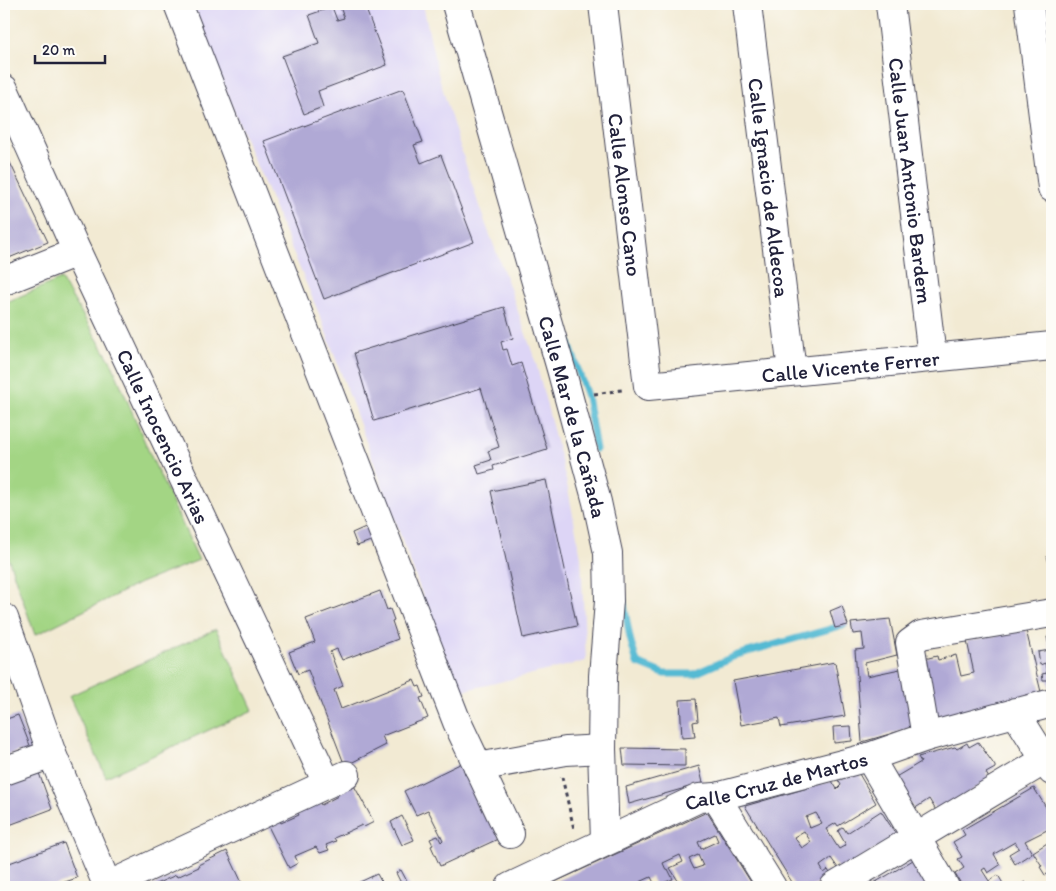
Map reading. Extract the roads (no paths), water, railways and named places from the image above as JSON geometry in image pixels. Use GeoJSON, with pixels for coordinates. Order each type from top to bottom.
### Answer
{"type":"FeatureCollection","features":[{"type":"Feature","properties":{"kind":"street"},"geometry":{"type":"LineString","coordinates":[[178,4],[457,722],[510,834]]}},
{"type":"Feature","properties":{"kind":"street","name":"Calle Mar de la Cañada"},"geometry":{"type":"LineString","coordinates":[[456,4],[561,369],[595,494],[608,553],[609,601],[603,676],[602,749],[605,830]]}},
{"type":"Feature","properties":{"kind":"street","name":"Calle Alonso Cano"},"geometry":{"type":"LineString","coordinates":[[603,4],[648,386]]}},
{"type":"Feature","properties":{"kind":"street","name":"Calle Ignacio de Aldecoa"},"geometry":{"type":"LineString","coordinates":[[747,4],[792,371]]}},
{"type":"Feature","properties":{"kind":"street","name":"Calle Juan Antonio Bardem"},"geometry":{"type":"LineString","coordinates":[[890,4],[932,358]]}},
{"type":"Feature","properties":{"kind":"street"},"geometry":{"type":"LineString","coordinates":[[1029,4],[1052,188]]}},
{"type":"Feature","properties":{"kind":"street","name":"Calle Inocencio Arias"},"geometry":{"type":"LineString","coordinates":[[4,89],[77,252],[337,779],[107,887]]}},
{"type":"Feature","properties":{"kind":"street"},"geometry":{"type":"LineString","coordinates":[[4,281],[77,252]]}},
{"type":"Feature","properties":{"kind":"street","name":"Calle Vicente Ferrer"},"geometry":{"type":"LineString","coordinates":[[648,386],[1052,346]]}},
{"type":"Feature","properties":{"kind":"street"},"geometry":{"type":"LineString","coordinates":[[926,737],[910,643],[920,635],[1052,613]]}},
{"type":"Feature","properties":{"kind":"street"},"geometry":{"type":"LineString","coordinates":[[4,620],[52,754],[107,887]]}},
{"type":"Feature","properties":{"kind":"street","name":"Calle Cruz de Martos"},"geometry":{"type":"LineString","coordinates":[[510,887],[605,830],[699,798],[716,797],[869,757],[926,737],[1052,703]]}},
{"type":"Feature","properties":{"kind":"street"},"geometry":{"type":"LineString","coordinates":[[834,887],[1048,766],[1015,712]]}},
{"type":"Feature","properties":{"kind":"street"},"geometry":{"type":"LineString","coordinates":[[478,767],[566,751],[602,749]]}},
{"type":"Feature","properties":{"kind":"street"},"geometry":{"type":"LineString","coordinates":[[4,771],[52,754]]}},
{"type":"Feature","properties":{"kind":"street"},"geometry":{"type":"LineString","coordinates":[[869,757],[945,887]]}},
{"type":"Feature","properties":{"kind":"street"},"geometry":{"type":"LineString","coordinates":[[716,797],[772,887]]}},
{"type":"Feature","properties":{"kind":"waterway"},"geometry":{"type":"LineString","coordinates":[[562,323],[587,396],[596,449]]}},
{"type":"Feature","properties":{"kind":"waterway"},"geometry":{"type":"LineString","coordinates":[[621,588],[630,638],[637,663],[664,674],[694,674],[737,655],[844,625]]}}]}
